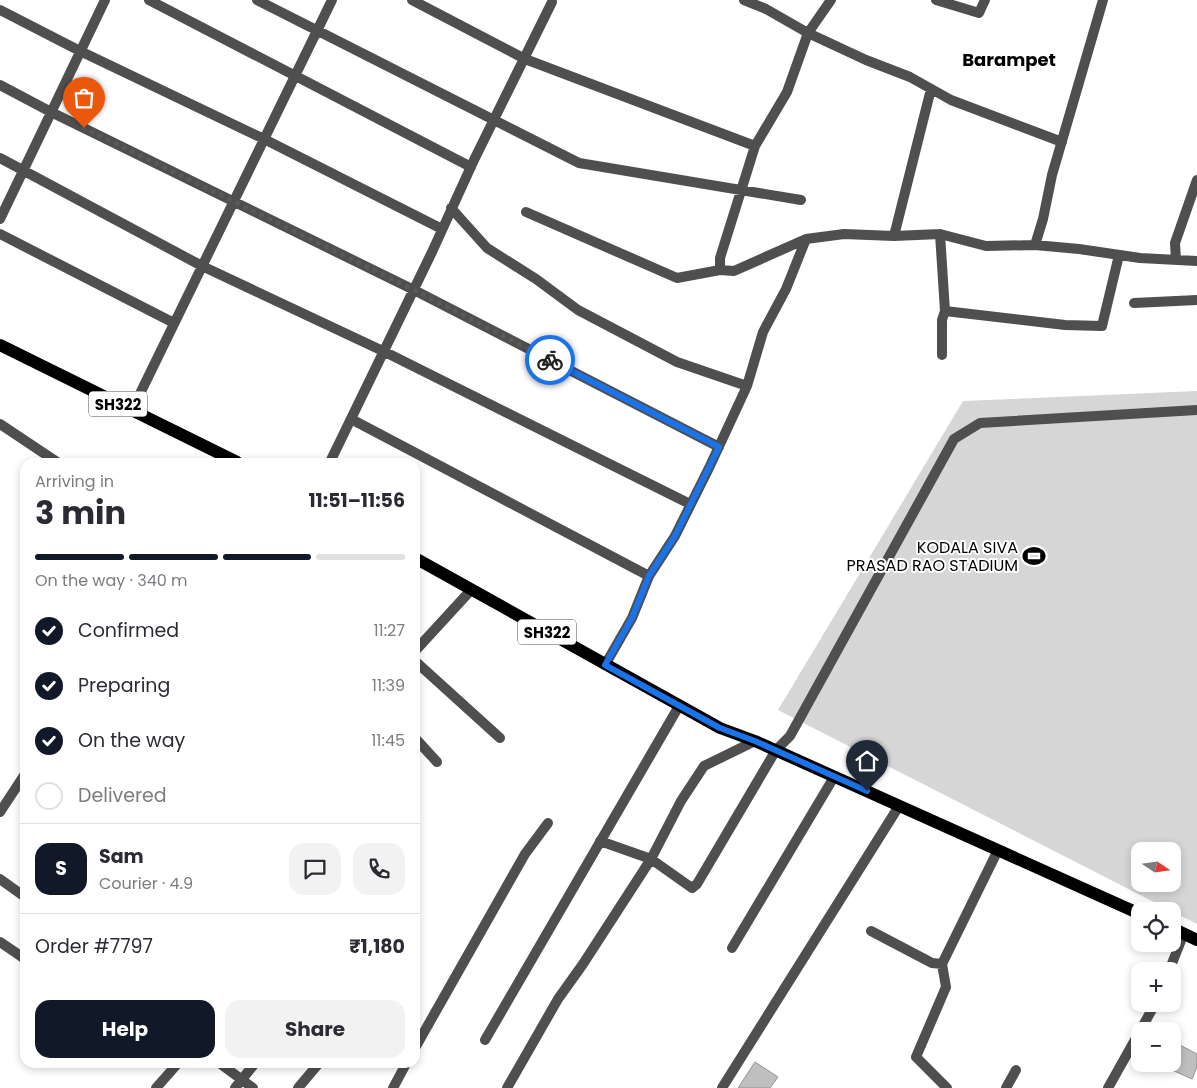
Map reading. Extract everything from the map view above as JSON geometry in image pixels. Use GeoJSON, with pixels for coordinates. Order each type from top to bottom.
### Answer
{"type":"FeatureCollection","features":[{"type":"Feature","properties":{"kind":"main road","name":"SH322"},"geometry":{"type":"LineString","coordinates":[[0,345],[224,458]]}},
{"type":"Feature","properties":{"kind":"main road","name":"SH322"},"geometry":{"type":"LineString","coordinates":[[420,561],[720,728],[776,750],[1131,910]]}},
{"type":"Feature","properties":{"kind":"main road"},"geometry":{"type":"LineString","coordinates":[[1181,932],[1197,940]]}},
{"type":"Feature","properties":{"kind":"street"},"geometry":{"type":"LineString","coordinates":[[0,219],[105,0]]}},
{"type":"Feature","properties":{"kind":"street"},"geometry":{"type":"LineString","coordinates":[[149,0],[471,167]]}},
{"type":"Feature","properties":{"kind":"street"},"geometry":{"type":"LineString","coordinates":[[257,0],[579,163],[801,200]]}},
{"type":"Feature","properties":{"kind":"street"},"geometry":{"type":"LineString","coordinates":[[132,410],[332,0]]}},
{"type":"Feature","properties":{"kind":"street"},"geometry":{"type":"LineString","coordinates":[[412,0],[525,59],[755,146]]}},
{"type":"Feature","properties":{"kind":"street"},"geometry":{"type":"LineString","coordinates":[[744,0],[766,9],[808,33],[866,60],[910,77],[952,100],[1062,142]]}},
{"type":"Feature","properties":{"kind":"street"},"geometry":{"type":"LineString","coordinates":[[720,270],[720,258],[755,146],[786,92],[808,33],[831,0]]}},
{"type":"Feature","properties":{"kind":"street"},"geometry":{"type":"LineString","coordinates":[[936,0],[979,13],[985,0]]}},
{"type":"Feature","properties":{"kind":"street"},"geometry":{"type":"LineString","coordinates":[[1035,245],[1062,142],[1103,0]]}},
{"type":"Feature","properties":{"kind":"street"},"geometry":{"type":"LineString","coordinates":[[332,458],[552,1]]}},
{"type":"Feature","properties":{"kind":"street"},"geometry":{"type":"LineString","coordinates":[[0,10],[264,139],[442,229]]}},
{"type":"Feature","properties":{"kind":"street"},"geometry":{"type":"LineString","coordinates":[[0,85],[51,112],[414,290],[719,447]]}},
{"type":"Feature","properties":{"kind":"street"},"geometry":{"type":"LineString","coordinates":[[894,236],[931,89]]}},
{"type":"Feature","properties":{"kind":"street"},"geometry":{"type":"LineString","coordinates":[[0,158],[202,266],[384,352],[690,504]]}},
{"type":"Feature","properties":{"kind":"street"},"geometry":{"type":"LineString","coordinates":[[1176,260],[1175,243],[1197,180]]}},
{"type":"Feature","properties":{"kind":"street"},"geometry":{"type":"LineString","coordinates":[[451,208],[487,248],[578,310],[677,362],[747,386]]}},
{"type":"Feature","properties":{"kind":"street"},"geometry":{"type":"LineString","coordinates":[[526,212],[676,278],[720,270],[734,271],[806,239],[844,234],[894,236],[940,234],[986,246],[1035,245],[1140,258],[1197,261]]}},
{"type":"Feature","properties":{"kind":"street"},"geometry":{"type":"LineString","coordinates":[[0,234],[174,323]]}},
{"type":"Feature","properties":{"kind":"street"},"geometry":{"type":"LineString","coordinates":[[940,234],[945,311],[942,320],[942,355]]}},
{"type":"Feature","properties":{"kind":"street"},"geometry":{"type":"LineString","coordinates":[[605,665],[632,618],[649,576],[675,536],[719,447],[747,386],[763,332],[786,289],[806,239]]}},
{"type":"Feature","properties":{"kind":"street"},"geometry":{"type":"LineString","coordinates":[[945,311],[1065,325],[1102,326],[1119,255]]}},
{"type":"Feature","properties":{"kind":"street"},"geometry":{"type":"LineString","coordinates":[[1134,304],[1197,300]]}},
{"type":"Feature","properties":{"kind":"street"},"geometry":{"type":"LineString","coordinates":[[600,841],[650,859],[692,888],[697,884],[776,750],[790,736],[954,439],[980,423],[1197,410]]}},
{"type":"Feature","properties":{"kind":"street"},"geometry":{"type":"LineString","coordinates":[[351,419],[649,576]]}},
{"type":"Feature","properties":{"kind":"street"},"geometry":{"type":"LineString","coordinates":[[0,424],[51,458]]}},
{"type":"Feature","properties":{"kind":"street"},"geometry":{"type":"LineString","coordinates":[[420,646],[471,590]]}},
{"type":"Feature","properties":{"kind":"street"},"geometry":{"type":"LineString","coordinates":[[420,666],[500,738]]}},
{"type":"Feature","properties":{"kind":"street"},"geometry":{"type":"LineString","coordinates":[[485,1040],[679,706]]}},
{"type":"Feature","properties":{"kind":"street"},"geometry":{"type":"LineString","coordinates":[[507,1088],[558,1000],[584,964],[650,859],[681,801],[704,766],[755,741]]}},
{"type":"Feature","properties":{"kind":"street"},"geometry":{"type":"LineString","coordinates":[[420,743],[438,762]]}},
{"type":"Feature","properties":{"kind":"street"},"geometry":{"type":"LineString","coordinates":[[732,948],[834,777]]}},
{"type":"Feature","properties":{"kind":"street"},"geometry":{"type":"LineString","coordinates":[[0,812],[20,782]]}},
{"type":"Feature","properties":{"kind":"street"},"geometry":{"type":"LineString","coordinates":[[722,1088],[899,806]]}},
{"type":"Feature","properties":{"kind":"street"},"geometry":{"type":"LineString","coordinates":[[420,1039],[525,854],[548,823]]}},
{"type":"Feature","properties":{"kind":"street"},"geometry":{"type":"LineString","coordinates":[[947,1088],[916,1057],[946,987],[942,964],[998,850]]}},
{"type":"Feature","properties":{"kind":"street"},"geometry":{"type":"LineString","coordinates":[[0,879],[20,893]]}},
{"type":"Feature","properties":{"kind":"street"},"geometry":{"type":"LineString","coordinates":[[871,930],[932,963],[942,964]]}},
{"type":"Feature","properties":{"kind":"street"},"geometry":{"type":"LineString","coordinates":[[0,942],[20,956]]}},
{"type":"Feature","properties":{"kind":"street"},"geometry":{"type":"LineString","coordinates":[[1108,1088],[1131,1047]]}},
{"type":"Feature","properties":{"kind":"street"},"geometry":{"type":"LineString","coordinates":[[156,1088],[174,1068]]}},
{"type":"Feature","properties":{"kind":"street"},"geometry":{"type":"LineString","coordinates":[[227,1068],[253,1088]]}},
{"type":"Feature","properties":{"kind":"street"},"geometry":{"type":"LineString","coordinates":[[236,1088],[251,1068]]}},
{"type":"Feature","properties":{"kind":"street"},"geometry":{"type":"LineString","coordinates":[[298,1088],[315,1068]]}},
{"type":"Feature","properties":{"kind":"street"},"geometry":{"type":"LineString","coordinates":[[392,1088],[404,1068]]}},
{"type":"Feature","properties":{"kind":"street"},"geometry":{"type":"LineString","coordinates":[[1006,1088],[1016,1070]]}},
{"type":"Feature","properties":{"kind":"shaded area","name":"KODALA SIVA PRASAD RAO STADIUM"},"geometry":{"type":"Polygon","coordinates":[[[1197,391],[1197,924],[1181,916],[1181,902],[1154,902],[1134,892],[1181,892],[1181,842],[1131,842],[1131,890],[778,710],[963,401],[1197,391]]]}},
{"type":"Feature","properties":{"kind":"building"},"geometry":{"type":"Polygon","coordinates":[[[1181,1046],[1197,1054],[1197,1067],[1192,1079],[1176,1072],[1181,1072],[1181,1046]]]}},
{"type":"Feature","properties":{"kind":"building"},"geometry":{"type":"Polygon","coordinates":[[[755,1062],[778,1077],[770,1088],[738,1088],[755,1062]]]}},
{"type":"Feature","properties":{"kind":"way so far"},"geometry":{"type":"LineString","coordinates":[[84,128],[414,290],[550,360]]}},
{"type":"Feature","properties":{"kind":"place","name":"KODALA SIVA PRASAD RAO STADIUM"},"geometry":{"type":"Point","coordinates":[1034,556]}},
{"type":"Feature","properties":{"kind":"district","name":"Barampet"},"geometry":{"type":"Point","coordinates":[1009,59]}},
{"type":"Feature","properties":{"kind":"route"},"geometry":{"type":"LineString","coordinates":[[550,360],[719,447],[675,536],[649,576],[632,618],[605,665],[720,728],[755,741],[867,791]]}}]}
